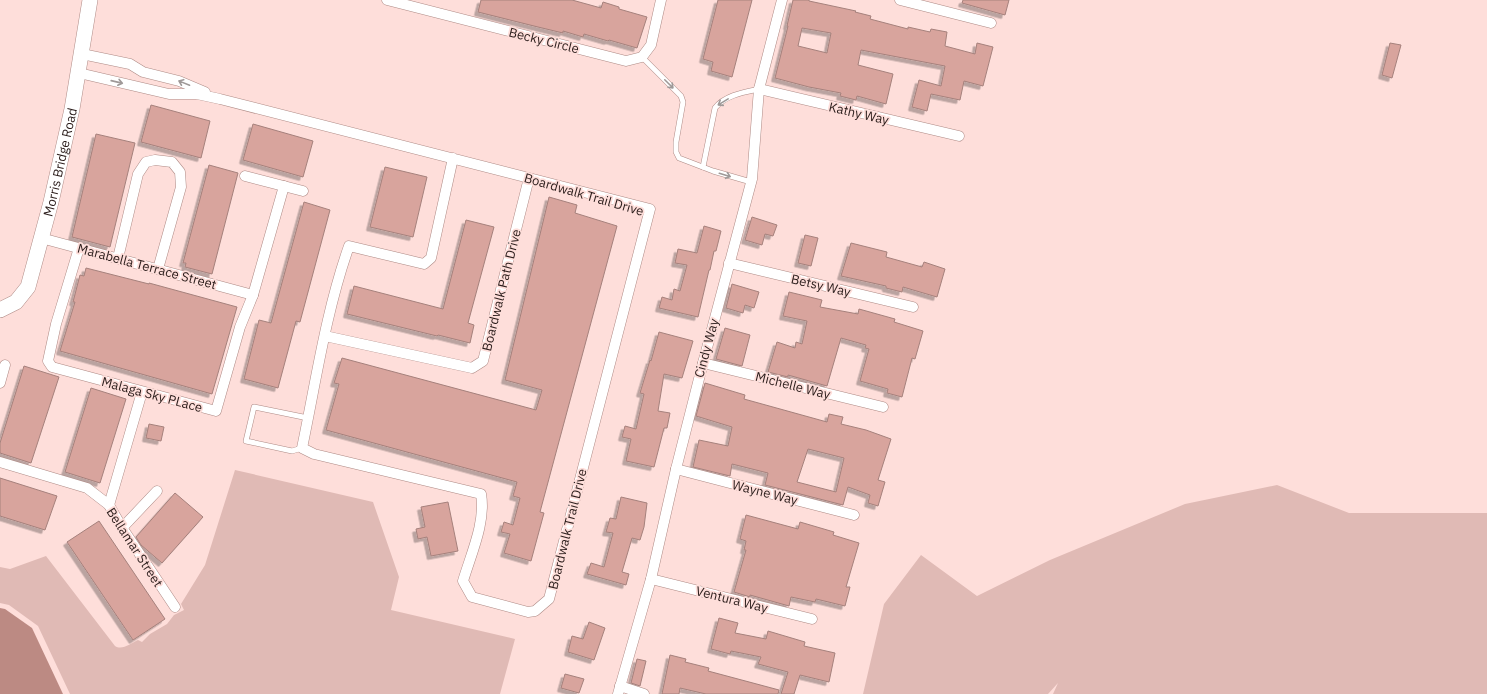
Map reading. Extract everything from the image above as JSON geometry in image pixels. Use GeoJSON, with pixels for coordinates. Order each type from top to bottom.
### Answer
{"type":"FeatureCollection","features":[{"type":"Feature","properties":{"kind":"street","name":"Morris Bridge Road"},"geometry":{"type":"LineString","coordinates":[[0,310],[16,302],[28,286],[51,202],[79,73],[90,0]]}},
{"type":"Feature","properties":{"kind":"street","name":"Becky Circle"},"geometry":{"type":"LineString","coordinates":[[388,0],[626,61],[642,56]]}},
{"type":"Feature","properties":{"kind":"street"},"geometry":{"type":"LineString","coordinates":[[642,56],[651,45],[661,0]]}},
{"type":"Feature","properties":{"kind":"street","name":"Cindy Way"},"geometry":{"type":"LineString","coordinates":[[619,690],[651,579],[702,362],[751,182],[760,89],[782,0]]}},
{"type":"Feature","properties":{"kind":"street"},"geometry":{"type":"LineString","coordinates":[[900,0],[991,22]]}},
{"type":"Feature","properties":{"kind":"street","name":"Boardwalk Trail Drive"},"geometry":{"type":"LineString","coordinates":[[82,54],[130,64],[143,72],[179,81],[220,99]]}},
{"type":"Feature","properties":{"kind":"street","name":"Boardwalk Trail Drive"},"geometry":{"type":"LineString","coordinates":[[79,73],[169,94],[197,94],[220,99],[650,209],[549,599],[535,611],[528,612],[472,597],[466,589],[463,581],[479,529],[483,504],[481,494],[314,454],[302,448]]}},
{"type":"Feature","properties":{"kind":"street","name":"Kathy Way"},"geometry":{"type":"LineString","coordinates":[[760,89],[959,136]]}},
{"type":"Feature","properties":{"kind":"street"},"geometry":{"type":"LineString","coordinates":[[302,448],[325,336],[341,270],[349,246],[424,264],[431,258],[453,158]]}},
{"type":"Feature","properties":{"kind":"street"},"geometry":{"type":"LineString","coordinates":[[118,258],[138,174],[146,162],[155,160],[172,162],[180,172],[181,187],[158,269]]}},
{"type":"Feature","properties":{"kind":"street"},"geometry":{"type":"LineString","coordinates":[[245,176],[303,191]]}},
{"type":"Feature","properties":{"kind":"street","name":"Boardwalk Path Drive"},"geometry":{"type":"LineString","coordinates":[[325,336],[472,368],[483,361],[529,178]]}},
{"type":"Feature","properties":{"kind":"street","name":"Malaga Sky PLace"},"geometry":{"type":"LineString","coordinates":[[79,248],[56,324],[48,361],[52,367],[216,411],[240,327],[253,294],[284,186]]}},
{"type":"Feature","properties":{"kind":"street","name":"Marabella Terrace Street"},"geometry":{"type":"LineString","coordinates":[[41,238],[253,294]]}},
{"type":"Feature","properties":{"kind":"street","name":"Betsy Way"},"geometry":{"type":"LineString","coordinates":[[729,263],[913,306]]}},
{"type":"Feature","properties":{"kind":"street","name":"Michelle Way"},"geometry":{"type":"LineString","coordinates":[[702,362],[883,407]]}},
{"type":"Feature","properties":{"kind":"street"},"geometry":{"type":"LineString","coordinates":[[0,383],[5,365]]}},
{"type":"Feature","properties":{"kind":"street"},"geometry":{"type":"LineString","coordinates":[[109,505],[142,392]]}},
{"type":"Feature","properties":{"kind":"street","name":"Bellamar Street"},"geometry":{"type":"LineString","coordinates":[[0,462],[87,488],[109,505],[122,528],[175,607]]}},
{"type":"Feature","properties":{"kind":"street","name":"Wayne Way"},"geometry":{"type":"LineString","coordinates":[[676,469],[854,515]]}},
{"type":"Feature","properties":{"kind":"street"},"geometry":{"type":"LineString","coordinates":[[122,528],[157,491]]}},
{"type":"Feature","properties":{"kind":"street","name":"Ventura Way"},"geometry":{"type":"LineString","coordinates":[[651,579],[812,619]]}},
{"type":"Feature","properties":{"kind":"street"},"geometry":{"type":"LineString","coordinates":[[619,690],[644,694]]}},
{"type":"Feature","properties":{"kind":"lane"},"geometry":{"type":"LineString","coordinates":[[642,56],[681,96],[683,102],[676,142],[676,152],[679,158],[751,182]]}},
{"type":"Feature","properties":{"kind":"lane"},"geometry":{"type":"LineString","coordinates":[[703,167],[715,108],[719,103],[738,94],[760,89]]}},
{"type":"Feature","properties":{"kind":"lane"},"geometry":{"type":"LineString","coordinates":[[302,448],[292,451],[246,441],[254,407],[308,418]]}},
{"type":"Feature","properties":{"kind":"shaded area"},"geometry":{"type":"Polygon","coordinates":[[[235,470],[373,502],[399,577],[391,610],[515,639],[500,694],[70,694],[38,626],[9,605],[0,603],[0,567],[10,569],[46,556],[115,646],[121,648],[138,640],[142,642],[150,634],[167,624],[174,615],[184,610],[181,604],[205,565],[235,470]]]}},
{"type":"Feature","properties":{"kind":"shaded area"},"geometry":{"type":"Polygon","coordinates":[[[1277,485],[1349,513],[1487,513],[1487,694],[1053,694],[1058,683],[1048,694],[863,694],[884,604],[921,555],[977,596],[1050,560],[1185,504],[1277,485]]]}},
{"type":"Feature","properties":{"kind":"shaded area"},"geometry":{"type":"Polygon","coordinates":[[[0,608],[5,609],[32,628],[63,694],[0,694],[0,608]]]}},
{"type":"Feature","properties":{"kind":"building"},"geometry":{"type":"Polygon","coordinates":[[[481,0],[572,0],[601,8],[603,2],[619,7],[619,9],[647,17],[637,48],[584,34],[583,37],[563,31],[563,33],[478,12],[481,0]]]}},
{"type":"Feature","properties":{"kind":"building"},"geometry":{"type":"Polygon","coordinates":[[[718,0],[752,0],[732,77],[711,71],[713,62],[703,59],[718,0]]]}},
{"type":"Feature","properties":{"kind":"building"},"geometry":{"type":"Polygon","coordinates":[[[793,0],[809,0],[856,11],[855,12],[871,16],[870,19],[908,29],[908,27],[930,32],[931,29],[947,32],[945,46],[975,54],[977,43],[993,47],[983,86],[964,81],[960,100],[931,94],[927,111],[912,107],[919,80],[941,86],[945,66],[861,50],[858,65],[893,74],[886,104],[857,96],[856,100],[840,96],[841,93],[809,87],[775,78],[793,0]],[[802,28],[798,46],[827,53],[831,33],[802,28]]]}},
{"type":"Feature","properties":{"kind":"building"},"geometry":{"type":"Polygon","coordinates":[[[963,0],[1009,0],[1005,15],[962,3],[963,0]]]}},
{"type":"Feature","properties":{"kind":"building"},"geometry":{"type":"Polygon","coordinates":[[[1390,43],[1401,45],[1392,78],[1382,75],[1390,43]]]}},
{"type":"Feature","properties":{"kind":"building"},"geometry":{"type":"Polygon","coordinates":[[[151,105],[210,121],[201,158],[141,142],[151,105]]]}},
{"type":"Feature","properties":{"kind":"building"},"geometry":{"type":"Polygon","coordinates":[[[253,124],[313,141],[303,177],[243,160],[253,124]]]}},
{"type":"Feature","properties":{"kind":"building"},"geometry":{"type":"Polygon","coordinates":[[[96,134],[135,143],[110,247],[72,237],[96,134]]]}},
{"type":"Feature","properties":{"kind":"building"},"geometry":{"type":"Polygon","coordinates":[[[209,165],[238,173],[212,274],[185,267],[186,263],[183,263],[209,165]]]}},
{"type":"Feature","properties":{"kind":"building"},"geometry":{"type":"Polygon","coordinates":[[[385,167],[427,177],[413,237],[370,227],[385,167]]]}},
{"type":"Feature","properties":{"kind":"building"},"geometry":{"type":"Polygon","coordinates":[[[549,197],[577,205],[575,213],[617,226],[540,512],[544,513],[531,561],[504,553],[510,534],[501,532],[504,522],[513,525],[520,498],[513,496],[517,482],[326,430],[339,384],[334,383],[342,358],[536,410],[542,390],[505,380],[549,197]]]}},
{"type":"Feature","properties":{"kind":"building"},"geometry":{"type":"Polygon","coordinates":[[[304,202],[330,210],[300,322],[296,321],[278,388],[244,379],[259,320],[271,323],[304,202]]]}},
{"type":"Feature","properties":{"kind":"building"},"geometry":{"type":"Polygon","coordinates":[[[752,217],[777,225],[773,236],[765,234],[762,245],[745,240],[752,217]]]}},
{"type":"Feature","properties":{"kind":"building"},"geometry":{"type":"Polygon","coordinates":[[[466,220],[494,227],[468,323],[474,325],[470,343],[347,314],[354,286],[443,309],[466,220]]]}},
{"type":"Feature","properties":{"kind":"building"},"geometry":{"type":"Polygon","coordinates":[[[704,226],[721,231],[716,251],[714,251],[698,317],[659,308],[662,297],[672,300],[674,289],[680,291],[687,265],[675,263],[678,249],[697,253],[704,226]]]}},
{"type":"Feature","properties":{"kind":"building"},"geometry":{"type":"Polygon","coordinates":[[[805,235],[818,238],[811,266],[798,263],[805,235]]]}},
{"type":"Feature","properties":{"kind":"building"},"geometry":{"type":"Polygon","coordinates":[[[851,243],[887,252],[886,257],[922,267],[924,262],[945,269],[937,297],[903,287],[902,292],[886,288],[886,286],[841,276],[851,243]]]}},
{"type":"Feature","properties":{"kind":"building"},"geometry":{"type":"Polygon","coordinates":[[[86,268],[149,283],[237,307],[212,394],[60,351],[75,302],[73,302],[80,275],[84,276],[86,268]]]}},
{"type":"Feature","properties":{"kind":"building"},"geometry":{"type":"Polygon","coordinates":[[[732,284],[759,292],[754,308],[745,305],[743,313],[726,308],[732,284]]]}},
{"type":"Feature","properties":{"kind":"building"},"geometry":{"type":"Polygon","coordinates":[[[789,292],[822,300],[820,307],[858,314],[859,309],[895,319],[894,322],[923,331],[915,359],[912,358],[902,397],[887,393],[888,389],[860,381],[869,349],[865,348],[866,345],[841,338],[827,386],[788,375],[788,377],[768,372],[777,342],[795,348],[796,342],[802,344],[807,321],[783,316],[789,292]]]}},
{"type":"Feature","properties":{"kind":"building"},"geometry":{"type":"Polygon","coordinates":[[[725,328],[750,335],[742,366],[716,359],[725,328]]]}},
{"type":"Feature","properties":{"kind":"building"},"geometry":{"type":"Polygon","coordinates":[[[659,332],[693,341],[682,378],[664,374],[658,411],[670,413],[667,428],[664,428],[654,467],[626,461],[631,439],[622,437],[625,426],[636,429],[644,394],[640,393],[659,332]]]}},
{"type":"Feature","properties":{"kind":"building"},"geometry":{"type":"Polygon","coordinates":[[[24,366],[59,377],[31,463],[0,453],[0,443],[24,366]]]}},
{"type":"Feature","properties":{"kind":"building"},"geometry":{"type":"Polygon","coordinates":[[[705,383],[745,395],[744,399],[827,422],[829,414],[843,417],[841,424],[866,430],[891,439],[878,480],[885,482],[878,506],[868,503],[870,495],[848,487],[843,505],[765,485],[768,473],[732,464],[730,476],[693,467],[699,440],[728,446],[732,427],[696,416],[705,383]],[[808,449],[797,482],[836,492],[844,458],[808,449]]]}},
{"type":"Feature","properties":{"kind":"building"},"geometry":{"type":"Polygon","coordinates":[[[91,388],[126,399],[100,483],[65,472],[91,388]]]}},
{"type":"Feature","properties":{"kind":"building"},"geometry":{"type":"Polygon","coordinates":[[[149,424],[164,427],[161,441],[146,438],[149,424]]]}},
{"type":"Feature","properties":{"kind":"building"},"geometry":{"type":"Polygon","coordinates":[[[0,478],[57,496],[45,530],[0,516],[0,478]]]}},
{"type":"Feature","properties":{"kind":"building"},"geometry":{"type":"Polygon","coordinates":[[[175,493],[203,517],[162,563],[141,545],[136,537],[175,493]]]}},
{"type":"Feature","properties":{"kind":"building"},"geometry":{"type":"Polygon","coordinates":[[[621,497],[647,503],[644,527],[640,540],[632,538],[622,572],[629,574],[626,585],[587,574],[591,563],[604,567],[613,533],[606,532],[610,518],[616,519],[621,497]]]}},
{"type":"Feature","properties":{"kind":"building"},"geometry":{"type":"Polygon","coordinates":[[[448,502],[458,551],[431,556],[427,537],[418,539],[416,529],[425,527],[421,507],[448,502]]]}},
{"type":"Feature","properties":{"kind":"building"},"geometry":{"type":"Polygon","coordinates":[[[746,515],[798,529],[800,522],[834,532],[833,535],[859,543],[846,587],[850,587],[845,606],[816,599],[815,602],[791,597],[789,606],[734,592],[746,550],[744,550],[746,541],[740,539],[746,515]]]}},
{"type":"Feature","properties":{"kind":"building"},"geometry":{"type":"Polygon","coordinates":[[[99,521],[165,619],[133,640],[67,542],[99,521]]]}},
{"type":"Feature","properties":{"kind":"building"},"geometry":{"type":"Polygon","coordinates":[[[719,618],[738,623],[735,633],[766,639],[768,631],[805,642],[804,646],[835,653],[829,682],[800,675],[794,694],[781,694],[788,672],[758,664],[761,657],[731,651],[730,654],[711,649],[719,618]]]}},
{"type":"Feature","properties":{"kind":"building"},"geometry":{"type":"Polygon","coordinates":[[[589,622],[605,628],[594,660],[568,652],[572,636],[583,639],[589,622]]]}},
{"type":"Feature","properties":{"kind":"building"},"geometry":{"type":"Polygon","coordinates":[[[670,655],[686,659],[685,662],[709,668],[708,671],[779,690],[778,694],[706,694],[680,688],[679,694],[662,694],[670,655]]]}},
{"type":"Feature","properties":{"kind":"building"},"geometry":{"type":"Polygon","coordinates":[[[637,659],[646,661],[640,686],[631,683],[637,659]]]}},
{"type":"Feature","properties":{"kind":"building"},"geometry":{"type":"Polygon","coordinates":[[[565,674],[584,679],[579,693],[561,688],[565,674]]]}}]}
